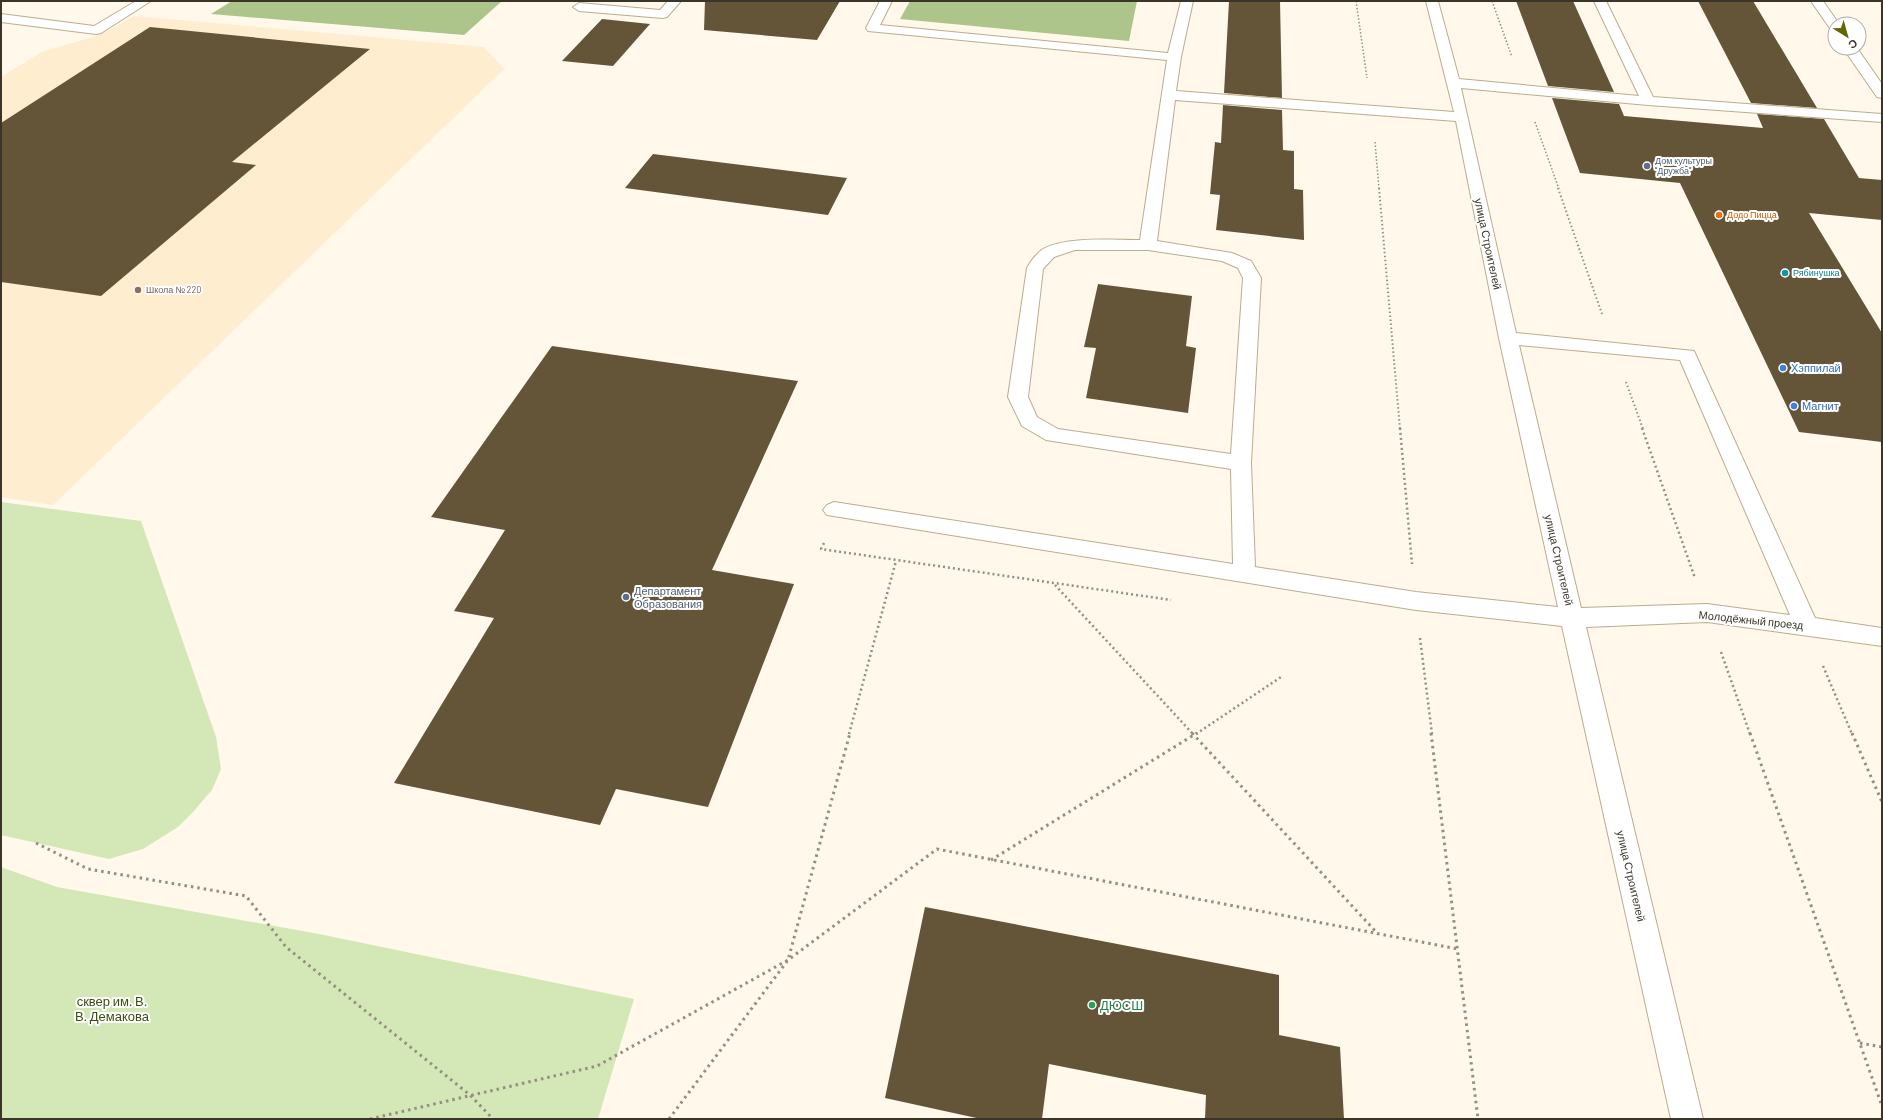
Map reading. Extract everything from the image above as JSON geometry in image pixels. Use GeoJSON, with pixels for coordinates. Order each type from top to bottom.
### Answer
{"type":"FeatureCollection","features":[{"type":"Feature","properties":{"kind":"street"},"geometry":{"type":"LineString","coordinates":[[1,18],[96,30],[145,1]]}},
{"type":"Feature","properties":{"kind":"street"},"geometry":{"type":"LineString","coordinates":[[579,7],[663,14],[675,1]]}},
{"type":"Feature","properties":{"kind":"street"},"geometry":{"type":"LineString","coordinates":[[886,1],[872,28],[1174,57]]}},
{"type":"Feature","properties":{"kind":"street"},"geometry":{"type":"LineString","coordinates":[[1148,245],[1170,95],[1174,57],[1187,1]]}},
{"type":"Feature","properties":{"kind":"street","name":"улица Строителей"},"geometry":{"type":"LineString","coordinates":[[1432,1],[1462,117],[1508,338],[1687,1119]]}},
{"type":"Feature","properties":{"kind":"street"},"geometry":{"type":"LineString","coordinates":[[1600,1],[1648,101]]}},
{"type":"Feature","properties":{"kind":"street"},"geometry":{"type":"LineString","coordinates":[[1817,1],[1827,16]]}},
{"type":"Feature","properties":{"kind":"street"},"geometry":{"type":"LineString","coordinates":[[1856,56],[1882,94]]}},
{"type":"Feature","properties":{"kind":"street"},"geometry":{"type":"LineString","coordinates":[[1453,83],[1648,101],[1882,118]]}},
{"type":"Feature","properties":{"kind":"street"},"geometry":{"type":"LineString","coordinates":[[1170,95],[1462,117]]}},
{"type":"Feature","properties":{"kind":"street"},"geometry":{"type":"LineString","coordinates":[[1241,463],[1053,435],[1029,421],[1018,397],[1035,268],[1048,253],[1074,245],[1148,245],[1226,257],[1245,265],[1252,278],[1241,463],[1244,575]]}},
{"type":"Feature","properties":{"kind":"street"},"geometry":{"type":"LineString","coordinates":[[1508,338],[1687,355],[1806,625]]}},
{"type":"Feature","properties":{"kind":"street","name":"Молодёжный проезд"},"geometry":{"type":"LineString","coordinates":[[834,510],[1416,601],[1572,618],[1707,613],[1806,625],[1882,637]]}},
{"type":"Feature","properties":{"kind":"path"},"geometry":{"type":"LineString","coordinates":[[1356,1],[1372,110],[1416,601],[1478,1119]]}},
{"type":"Feature","properties":{"kind":"path"},"geometry":{"type":"LineString","coordinates":[[1492,1],[1524,90]]}},
{"type":"Feature","properties":{"kind":"path"},"geometry":{"type":"LineString","coordinates":[[669,1119],[788,960],[896,560]]}},
{"type":"Feature","properties":{"kind":"path"},"geometry":{"type":"LineString","coordinates":[[1055,584],[1378,934]]}},
{"type":"Feature","properties":{"kind":"path"},"geometry":{"type":"LineString","coordinates":[[1707,613],[1882,1106]]}},
{"type":"Feature","properties":{"kind":"path"},"geometry":{"type":"LineString","coordinates":[[1806,625],[1882,802]]}},
{"type":"Feature","properties":{"kind":"path"},"geometry":{"type":"LineString","coordinates":[[991,860],[1194,735],[1281,677]]}},
{"type":"Feature","properties":{"kind":"path"},"geometry":{"type":"LineString","coordinates":[[36,843],[88,869],[246,896],[286,947],[470,1095],[493,1119]]}},
{"type":"Feature","properties":{"kind":"path"},"geometry":{"type":"LineString","coordinates":[[370,1119],[598,1066],[788,960],[937,849],[1458,949]]}},
{"type":"Feature","properties":{"kind":"path"},"geometry":{"type":"LineString","coordinates":[[1860,1043],[1882,1047]]}},
{"type":"Feature","properties":{"kind":"shaded area","name":"Школа № 220"},"geometry":{"type":"Polygon","coordinates":[[[135,16],[484,47],[504,69],[53,505],[1,497],[1,77],[42,52],[99,35],[135,16]]]}},
{"type":"Feature","properties":{"kind":"green space"},"geometry":{"type":"Polygon","coordinates":[[[232,1],[502,1],[464,35],[211,14],[232,1]]]}},
{"type":"Feature","properties":{"kind":"green space"},"geometry":{"type":"Polygon","coordinates":[[[910,1],[1137,1],[1129,41],[900,19],[910,1]]]}},
{"type":"Feature","properties":{"kind":"green space"},"geometry":{"type":"Polygon","coordinates":[[[1,502],[141,521],[216,737],[221,769],[212,790],[193,812],[178,827],[143,849],[109,859],[1,835],[1,502]]]}},
{"type":"Feature","properties":{"kind":"green space","name":"сквер им. В. В. Демакова"},"geometry":{"type":"Polygon","coordinates":[[[1,867],[57,887],[319,934],[634,999],[598,1119],[1,1119],[1,867]]]}},
{"type":"Feature","properties":{"kind":"building"},"geometry":{"type":"Polygon","coordinates":[[[705,1],[840,1],[817,40],[704,30],[705,1]]]}},
{"type":"Feature","properties":{"kind":"building"},"geometry":{"type":"Polygon","coordinates":[[[1229,1],[1280,1],[1282,98],[1224,93],[1229,1]]]}},
{"type":"Feature","properties":{"kind":"building"},"geometry":{"type":"Polygon","coordinates":[[[1516,1],[1573,1],[1614,92],[1548,86],[1516,1]]]}},
{"type":"Feature","properties":{"kind":"building"},"geometry":{"type":"Polygon","coordinates":[[[1698,1],[1753,1],[1817,108],[1751,103],[1698,1]]]}},
{"type":"Feature","properties":{"kind":"building"},"geometry":{"type":"Polygon","coordinates":[[[602,19],[650,24],[613,66],[562,61],[602,19]]]}},
{"type":"Feature","properties":{"kind":"building"},"geometry":{"type":"Polygon","coordinates":[[[150,27],[370,49],[232,162],[256,165],[101,296],[1,282],[1,123],[150,27]]]}},
{"type":"Feature","properties":{"kind":"building"},"geometry":{"type":"Polygon","coordinates":[[[1552,98],[1619,104],[1624,116],[1763,128],[1757,114],[1824,119],[1859,178],[1882,180],[1882,220],[1809,213],[1882,333],[1882,442],[1799,432],[1680,183],[1580,173],[1552,98]]]}},
{"type":"Feature","properties":{"kind":"building"},"geometry":{"type":"Polygon","coordinates":[[[1223,105],[1282,110],[1283,150],[1294,151],[1294,189],[1303,190],[1304,240],[1216,230],[1220,195],[1210,194],[1215,142],[1221,143],[1223,105]]]}},
{"type":"Feature","properties":{"kind":"building"},"geometry":{"type":"Polygon","coordinates":[[[653,154],[847,178],[828,215],[625,188],[653,154]]]}},
{"type":"Feature","properties":{"kind":"building"},"geometry":{"type":"Polygon","coordinates":[[[1098,284],[1192,296],[1186,346],[1196,348],[1188,413],[1086,398],[1096,348],[1084,347],[1098,284]]]}},
{"type":"Feature","properties":{"kind":"building","name":"Департамент Образования"},"geometry":{"type":"Polygon","coordinates":[[[552,346],[798,381],[712,570],[794,584],[708,807],[616,789],[600,825],[394,783],[494,618],[454,611],[505,530],[431,517],[552,346]]]}},
{"type":"Feature","properties":{"kind":"building","name":"ДЮСШ"},"geometry":{"type":"Polygon","coordinates":[[[925,907],[1279,975],[1279,1035],[1340,1047],[1344,1119],[1205,1119],[1206,1095],[1049,1064],[1042,1119],[981,1119],[885,1098],[925,907]]]}},
{"type":"Feature","properties":{"kind":"place","name":"Дом культуры \"Дружба\""},"geometry":{"type":"Point","coordinates":[1647,166]}},
{"type":"Feature","properties":{"kind":"place","name":"Додо Пицца"},"geometry":{"type":"Point","coordinates":[1719,215]}},
{"type":"Feature","properties":{"kind":"place","name":"Рябинушка"},"geometry":{"type":"Point","coordinates":[1785,273]}},
{"type":"Feature","properties":{"kind":"place","name":"Школа № 220"},"geometry":{"type":"Point","coordinates":[138,290]}},
{"type":"Feature","properties":{"kind":"place","name":"Хэппилай"},"geometry":{"type":"Point","coordinates":[1783,368]}},
{"type":"Feature","properties":{"kind":"place","name":"Магнит"},"geometry":{"type":"Point","coordinates":[1794,406]}},
{"type":"Feature","properties":{"kind":"place","name":"Департамент Образования"},"geometry":{"type":"Point","coordinates":[626,597]}},
{"type":"Feature","properties":{"kind":"place","name":"ДЮСШ"},"geometry":{"type":"Point","coordinates":[1092,1005]}}]}
